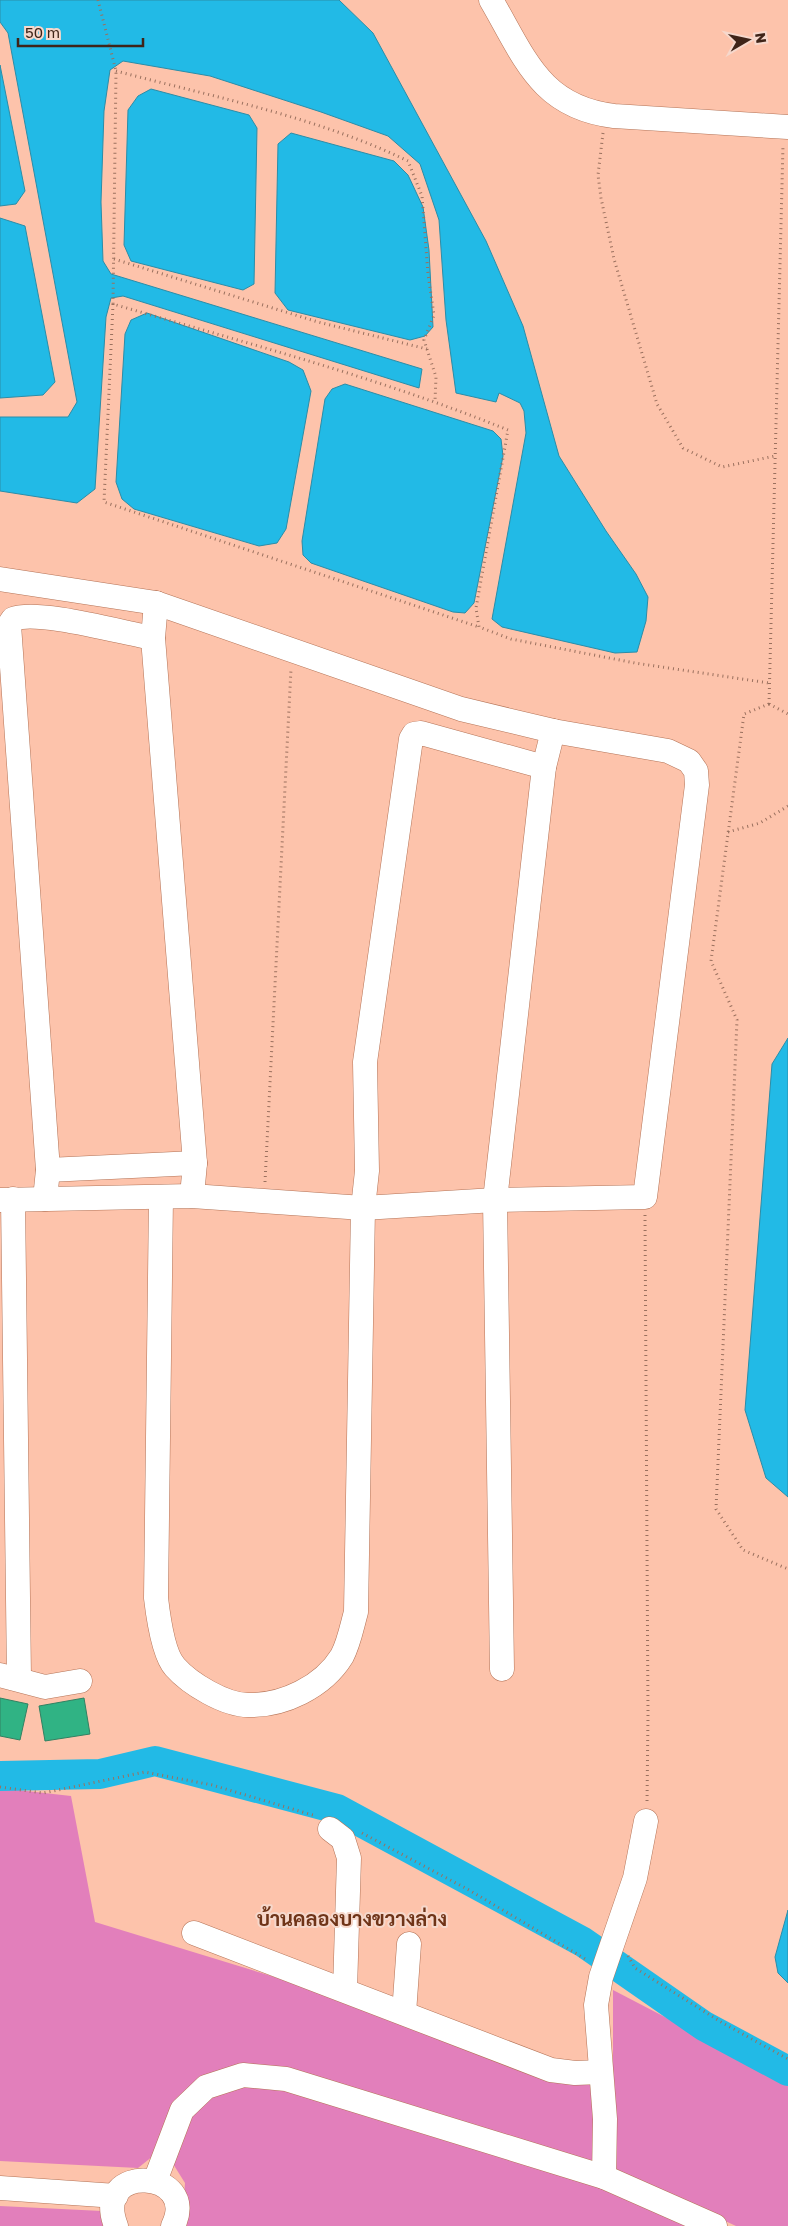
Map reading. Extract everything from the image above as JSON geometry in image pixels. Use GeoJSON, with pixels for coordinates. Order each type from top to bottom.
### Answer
{"type":"FeatureCollection","features":[{"type":"Feature","properties":{"kind":"street"},"geometry":{"type":"LineString","coordinates":[[491,0],[534,74],[551,93],[570,104],[592,113],[604,115],[786,127]]}},
{"type":"Feature","properties":{"kind":"street"},"geometry":{"type":"LineString","coordinates":[[0,579],[156,603],[460,709],[553,731],[668,751],[689,761],[696,771],[697,785],[645,1197],[495,1200],[363,1208],[192,1196],[7,1200],[10,1677],[45,1687],[80,1681]]}},
{"type":"Feature","properties":{"kind":"street"},"geometry":{"type":"LineString","coordinates":[[156,603],[153,638],[194,1163],[192,1196]]}},
{"type":"Feature","properties":{"kind":"street"},"geometry":{"type":"LineString","coordinates":[[45,1199],[48,1170],[9,625],[15,618],[42,618],[153,638]]}},
{"type":"Feature","properties":{"kind":"street"},"geometry":{"type":"LineString","coordinates":[[502,1669],[495,1200],[544,767],[553,731]]}},
{"type":"Feature","properties":{"kind":"street"},"geometry":{"type":"LineString","coordinates":[[161,1197],[156,1598],[160,1630],[174,1666],[210,1694],[246,1705],[283,1701],[318,1683],[342,1656],[356,1612],[363,1208],[367,1170],[365,1062],[411,739],[414,734],[421,733],[544,767]]}},
{"type":"Feature","properties":{"kind":"street"},"geometry":{"type":"LineString","coordinates":[[48,1170],[194,1163]]}},
{"type":"Feature","properties":{"kind":"street"},"geometry":{"type":"LineString","coordinates":[[604,2177],[605,2119],[593,2072],[584,2014],[595,1970],[615,1938],[635,1878],[646,1821]]}},
{"type":"Feature","properties":{"kind":"street"},"geometry":{"type":"LineString","coordinates":[[330,1829],[343,1839],[349,1858],[345,1990]]}},
{"type":"Feature","properties":{"kind":"street"},"geometry":{"type":"LineString","coordinates":[[194,1933],[551,2070],[593,2072]]}},
{"type":"Feature","properties":{"kind":"street"},"geometry":{"type":"LineString","coordinates":[[404,2013],[409,1944]]}},
{"type":"Feature","properties":{"kind":"street"},"geometry":{"type":"LineString","coordinates":[[155,2181],[182,2110],[206,2087],[243,2075],[286,2079],[604,2177],[715,2226]]}},
{"type":"Feature","properties":{"kind":"street"},"geometry":{"type":"LineString","coordinates":[[116,2226],[112,2206],[116,2196],[128,2183],[146,2179],[164,2186],[175,2202],[177,2212],[173,2226]]}},
{"type":"Feature","properties":{"kind":"street"},"geometry":{"type":"LineString","coordinates":[[0,2188],[116,2196]]}},
{"type":"Feature","properties":{"kind":"path"},"geometry":{"type":"LineString","coordinates":[[98,0],[116,71],[113,304],[104,502],[478,626],[511,639],[635,663],[769,683]]}},
{"type":"Feature","properties":{"kind":"path"},"geometry":{"type":"LineString","coordinates":[[116,71],[276,114],[371,143],[408,161],[422,196],[428,274],[434,315],[424,340],[436,378],[435,401]]}},
{"type":"Feature","properties":{"kind":"path"},"geometry":{"type":"LineString","coordinates":[[604,115],[598,175],[601,198],[614,259],[657,404],[684,448],[722,467],[775,456]]}},
{"type":"Feature","properties":{"kind":"path"},"geometry":{"type":"LineString","coordinates":[[769,704],[786,127]]}},
{"type":"Feature","properties":{"kind":"path"},"geometry":{"type":"LineString","coordinates":[[114,259],[318,322],[427,349]]}},
{"type":"Feature","properties":{"kind":"path"},"geometry":{"type":"LineString","coordinates":[[113,304],[313,362],[435,401],[508,430],[476,608],[478,626]]}},
{"type":"Feature","properties":{"kind":"path"},"geometry":{"type":"LineString","coordinates":[[264,1201],[292,651]]}},
{"type":"Feature","properties":{"kind":"path"},"geometry":{"type":"LineString","coordinates":[[788,714],[769,704],[744,714],[711,961],[737,1020],[716,1508],[743,1550],[788,1569]]}},
{"type":"Feature","properties":{"kind":"path"},"geometry":{"type":"LineString","coordinates":[[728,832],[760,823],[788,806]]}},
{"type":"Feature","properties":{"kind":"path"},"geometry":{"type":"LineString","coordinates":[[645,1197],[648,1714],[646,1821]]}},
{"type":"Feature","properties":{"kind":"path"},"geometry":{"type":"LineString","coordinates":[[615,1938],[635,1968],[721,2022],[788,2059]]}},
{"type":"Feature","properties":{"kind":"shaded area"},"geometry":{"type":"Polygon","coordinates":[[[0,1788],[71,1796],[95,1922],[340,1997],[601,2072],[604,2177],[715,2226],[182,2226],[185,2183],[165,2151],[168,2144],[138,2168],[0,2161],[0,1788]]]}},
{"type":"Feature","properties":{"kind":"shaded area"},"geometry":{"type":"Polygon","coordinates":[[[613,1990],[788,2081],[788,2226],[736,2226],[613,2169],[613,1990]]]}},
{"type":"Feature","properties":{"kind":"shaded area"},"geometry":{"type":"Polygon","coordinates":[[[0,2206],[102,2211],[107,2226],[0,2226],[0,2206]]]}},
{"type":"Feature","properties":{"kind":"water"},"geometry":{"type":"Polygon","coordinates":[[[0,0],[339,0],[373,33],[486,241],[523,326],[559,456],[606,531],[636,574],[648,597],[646,621],[637,652],[615,653],[502,627],[492,619],[526,433],[524,411],[520,403],[499,393],[496,402],[456,393],[446,320],[439,220],[420,164],[388,136],[210,76],[123,61],[110,70],[104,111],[101,202],[103,261],[111,274],[422,369],[419,388],[123,296],[111,298],[106,317],[95,489],[77,503],[0,491],[0,417],[68,417],[77,402],[8,33],[0,22],[0,0]]]}},
{"type":"Feature","properties":{"kind":"water"},"geometry":{"type":"Polygon","coordinates":[[[0,65],[25,191],[16,204],[0,206],[0,65]]]}},
{"type":"Feature","properties":{"kind":"water"},"geometry":{"type":"Polygon","coordinates":[[[151,89],[249,115],[257,128],[254,284],[243,290],[131,261],[124,245],[128,110],[138,96],[151,89]]]}},
{"type":"Feature","properties":{"kind":"water"},"geometry":{"type":"Polygon","coordinates":[[[291,133],[394,161],[408,175],[423,207],[429,250],[433,327],[425,336],[410,340],[288,310],[275,293],[278,144],[291,133]]]}},
{"type":"Feature","properties":{"kind":"water"},"geometry":{"type":"Polygon","coordinates":[[[0,218],[25,226],[55,382],[43,395],[0,398],[0,218]]]}},
{"type":"Feature","properties":{"kind":"water"},"geometry":{"type":"Polygon","coordinates":[[[147,313],[289,362],[303,370],[311,391],[286,529],[277,543],[259,546],[134,509],[122,499],[116,482],[125,334],[131,320],[147,313]]]}},
{"type":"Feature","properties":{"kind":"water"},"geometry":{"type":"Polygon","coordinates":[[[345,384],[493,431],[501,439],[503,456],[474,603],[465,613],[453,612],[311,563],[303,555],[302,541],[325,399],[332,389],[345,384]]]}},
{"type":"Feature","properties":{"kind":"water"},"geometry":{"type":"Polygon","coordinates":[[[788,1038],[788,1497],[766,1478],[745,1410],[772,1064],[788,1038]]]}},
{"type":"Feature","properties":{"kind":"water"},"geometry":{"type":"Polygon","coordinates":[[[788,1910],[788,1983],[778,1973],[775,1957],[788,1910]]]}},
{"type":"Feature","properties":{"kind":"building"},"geometry":{"type":"Polygon","coordinates":[[[0,1698],[28,1704],[20,1740],[0,1736],[0,1698]]]}},
{"type":"Feature","properties":{"kind":"building"},"geometry":{"type":"Polygon","coordinates":[[[84,1698],[90,1734],[45,1741],[39,1706],[84,1698]]]}},
{"type":"Feature","properties":{"kind":"waterway"},"geometry":{"type":"LineString","coordinates":[[0,1776],[100,1774],[155,1761],[337,1809],[583,1942],[704,2026],[788,2071]]}},
{"type":"Feature","properties":{"kind":"district","name":"บ้านคลองบางขวางล่าง"},"geometry":{"type":"Point","coordinates":[352,1919]}}]}
